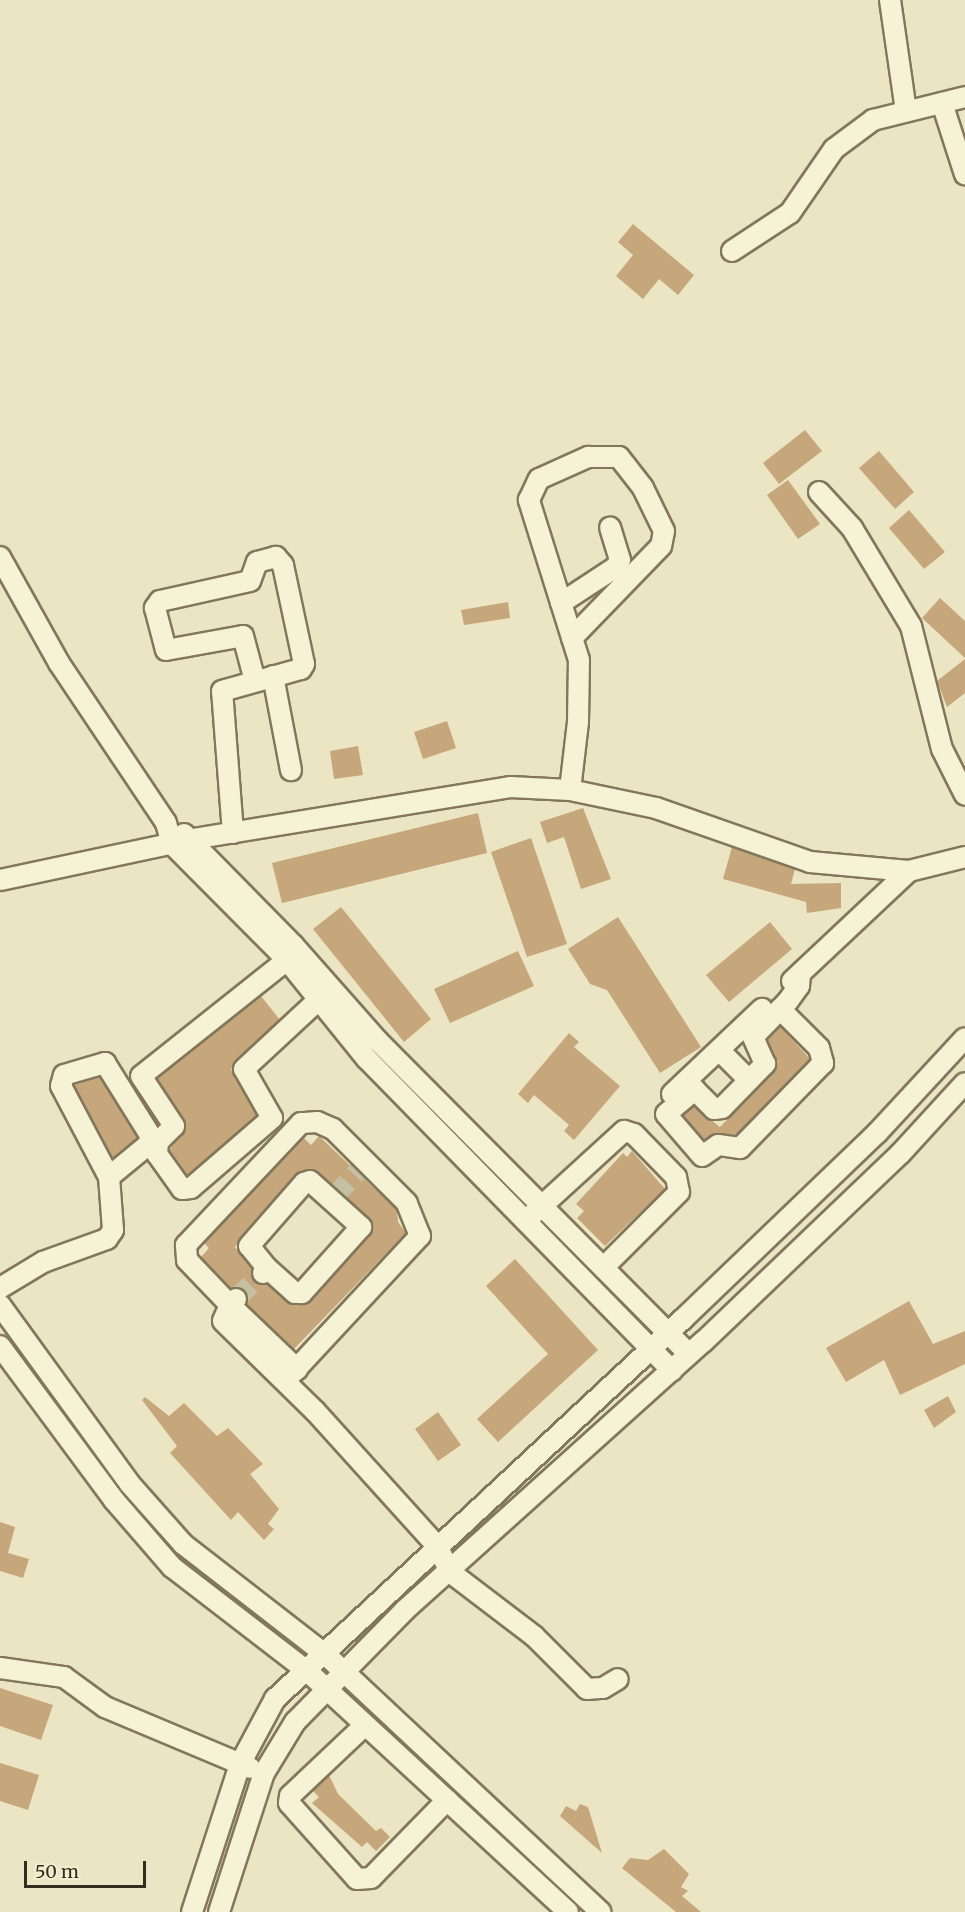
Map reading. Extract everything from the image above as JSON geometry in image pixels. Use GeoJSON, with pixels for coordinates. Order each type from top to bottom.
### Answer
{"type":"FeatureCollection","features":[{"type":"Feature","properties":{"kind":"street"},"geometry":{"type":"LineString","coordinates":[[890,0],[906,111]]}},
{"type":"Feature","properties":{"kind":"street"},"geometry":{"type":"LineString","coordinates":[[732,251],[790,213],[834,149],[873,120],[906,111],[958,103],[965,174]]}},
{"type":"Feature","properties":{"kind":"street"},"geometry":{"type":"LineString","coordinates":[[570,790],[578,722],[579,660],[572,638],[529,501],[539,479],[588,457],[618,456],[643,488],[664,531],[661,546],[572,638]]}},
{"type":"Feature","properties":{"kind":"street"},"geometry":{"type":"LineString","coordinates":[[819,492],[852,528],[911,626],[942,749],[965,795]]}},
{"type":"Feature","properties":{"kind":"street"},"geometry":{"type":"LineString","coordinates":[[561,603],[616,567],[620,560],[610,528]]}},
{"type":"Feature","properties":{"kind":"street"},"geometry":{"type":"LineString","coordinates":[[0,557],[59,663],[166,823],[172,844],[287,960],[325,993],[689,1354]]}},
{"type":"Feature","properties":{"kind":"street"},"geometry":{"type":"LineString","coordinates":[[233,833],[221,696],[227,688],[264,678],[301,669],[304,664],[279,559],[257,562],[250,581],[157,604],[166,650],[241,635],[264,678],[291,770]]}},
{"type":"Feature","properties":{"kind":"street"},"geometry":{"type":"LineString","coordinates":[[0,880],[193,839],[510,787],[570,790],[656,808],[810,862],[909,871],[965,857]]}},
{"type":"Feature","properties":{"kind":"street"},"geometry":{"type":"LineString","coordinates":[[166,823],[193,839],[325,993],[367,1059],[672,1370]]}},
{"type":"Feature","properties":{"kind":"street"},"geometry":{"type":"LineString","coordinates":[[670,1096],[909,871]]}},
{"type":"Feature","properties":{"kind":"street"},"geometry":{"type":"LineString","coordinates":[[287,960],[141,1076],[174,1126],[158,1142],[157,1154],[182,1189],[191,1188],[272,1118],[244,1069],[325,993]]}},
{"type":"Feature","properties":{"kind":"street"},"geometry":{"type":"LineString","coordinates":[[780,1009],[819,1048],[823,1063],[740,1148],[718,1145],[702,1156],[666,1118],[695,1090],[714,1108],[722,1108],[765,1064],[753,1037],[799,986],[800,974]]}},
{"type":"Feature","properties":{"kind":"street"},"geometry":{"type":"LineString","coordinates":[[192,1912],[240,1764],[275,1699],[326,1655],[520,1467],[651,1348],[879,1131],[965,1038]]}},
{"type":"Feature","properties":{"kind":"street"},"geometry":{"type":"LineString","coordinates":[[719,1050],[749,1080]]}},
{"type":"Feature","properties":{"kind":"street"},"geometry":{"type":"LineString","coordinates":[[0,1288],[43,1262],[107,1239],[113,1230],[110,1177],[61,1086],[64,1076],[105,1063],[150,1135],[149,1144],[110,1177]]}},
{"type":"Feature","properties":{"kind":"street"},"geometry":{"type":"LineString","coordinates":[[219,1912],[264,1773],[295,1722],[346,1674],[405,1610],[450,1572],[672,1370],[900,1154],[965,1083]]}},
{"type":"Feature","properties":{"kind":"street"},"geometry":{"type":"LineString","coordinates":[[291,1374],[420,1236],[407,1203],[363,1165],[333,1129],[317,1122],[301,1123],[186,1245],[187,1260],[233,1302],[223,1321],[291,1374],[437,1546],[450,1572],[534,1636],[587,1689],[603,1688],[618,1678]]}},
{"type":"Feature","properties":{"kind":"street"},"geometry":{"type":"LineString","coordinates":[[526,1221],[624,1131],[634,1134],[676,1177],[679,1192],[603,1268]]}},
{"type":"Feature","properties":{"kind":"street"},"geometry":{"type":"LineString","coordinates":[[879,1131],[900,1154]]}},
{"type":"Feature","properties":{"kind":"street"},"geometry":{"type":"LineString","coordinates":[[310,1181],[332,1198],[361,1232],[302,1293],[295,1293],[265,1270],[249,1246],[304,1183],[310,1181]]}},
{"type":"Feature","properties":{"kind":"street"},"geometry":{"type":"LineString","coordinates":[[0,1305],[130,1484],[183,1544],[326,1655],[601,1912]]}},
{"type":"Feature","properties":{"kind":"street"},"geometry":{"type":"LineString","coordinates":[[0,1346],[114,1500],[172,1567],[307,1671],[568,1912]]}},
{"type":"Feature","properties":{"kind":"street"},"geometry":{"type":"LineString","coordinates":[[520,1467],[541,1489]]}},
{"type":"Feature","properties":{"kind":"street"},"geometry":{"type":"LineString","coordinates":[[0,1668],[64,1677],[105,1707],[264,1773]]}},
{"type":"Feature","properties":{"kind":"street"},"geometry":{"type":"LineString","coordinates":[[365,1725],[290,1796],[289,1803],[357,1879],[371,1878],[447,1800]]}},
{"type":"Feature","properties":{"kind":"building"},"geometry":{"type":"Polygon","coordinates":[[[633,224],[694,275],[678,295],[659,279],[643,299],[616,276],[633,255],[618,242],[633,224]]]}},
{"type":"Feature","properties":{"kind":"building"},"geometry":{"type":"Polygon","coordinates":[[[805,430],[822,451],[779,484],[763,463],[805,430]]]}},
{"type":"Feature","properties":{"kind":"building"},"geometry":{"type":"Polygon","coordinates":[[[879,451],[914,492],[895,509],[859,468],[879,451]]]}},
{"type":"Feature","properties":{"kind":"building"},"geometry":{"type":"Polygon","coordinates":[[[788,480],[820,524],[798,539],[767,495],[788,480]]]}},
{"type":"Feature","properties":{"kind":"building"},"geometry":{"type":"Polygon","coordinates":[[[909,510],[945,552],[924,569],[889,528],[909,510]]]}},
{"type":"Feature","properties":{"kind":"building"},"geometry":{"type":"Polygon","coordinates":[[[940,598],[965,621],[965,658],[922,618],[940,598]]]}},
{"type":"Feature","properties":{"kind":"building"},"geometry":{"type":"Polygon","coordinates":[[[508,602],[510,618],[464,625],[461,610],[508,602]]]}},
{"type":"Feature","properties":{"kind":"building"},"geometry":{"type":"Polygon","coordinates":[[[965,659],[965,693],[947,707],[937,681],[965,659]]]}},
{"type":"Feature","properties":{"kind":"building"},"geometry":{"type":"Polygon","coordinates":[[[447,721],[456,748],[423,759],[414,732],[447,721]]]}},
{"type":"Feature","properties":{"kind":"building"},"geometry":{"type":"Polygon","coordinates":[[[358,746],[363,775],[334,779],[330,751],[358,746]]]}},
{"type":"Feature","properties":{"kind":"building"},"geometry":{"type":"Polygon","coordinates":[[[583,808],[611,879],[581,889],[564,837],[547,843],[540,822],[583,808]]]}},
{"type":"Feature","properties":{"kind":"building"},"geometry":{"type":"Polygon","coordinates":[[[478,813],[487,853],[282,903],[272,863],[478,813]]]}},
{"type":"Feature","properties":{"kind":"building"},"geometry":{"type":"Polygon","coordinates":[[[531,838],[567,944],[527,957],[491,852],[531,838]]]}},
{"type":"Feature","properties":{"kind":"building"},"geometry":{"type":"Polygon","coordinates":[[[732,847],[795,869],[791,884],[841,883],[841,908],[807,913],[806,902],[723,879],[732,847]]]}},
{"type":"Feature","properties":{"kind":"building"},"geometry":{"type":"Polygon","coordinates":[[[341,907],[431,1019],[404,1042],[313,929],[341,907]]]}},
{"type":"Feature","properties":{"kind":"building"},"geometry":{"type":"Polygon","coordinates":[[[618,917],[701,1047],[660,1073],[607,990],[590,984],[568,949],[618,917]]]}},
{"type":"Feature","properties":{"kind":"building"},"geometry":{"type":"Polygon","coordinates":[[[770,922],[792,949],[729,1002],[706,975],[770,922]]]}},
{"type":"Feature","properties":{"kind":"building"},"geometry":{"type":"Polygon","coordinates":[[[518,951],[534,986],[450,1023],[434,989],[518,951]]]}},
{"type":"Feature","properties":{"kind":"building"},"geometry":{"type":"Polygon","coordinates":[[[261,996],[280,1020],[231,1069],[257,1115],[187,1176],[169,1151],[186,1124],[157,1079],[261,996]]]}},
{"type":"Feature","properties":{"kind":"building"},"geometry":{"type":"Polygon","coordinates":[[[780,1026],[810,1059],[736,1135],[719,1133],[704,1140],[683,1115],[694,1106],[720,1127],[774,1072],[778,1062],[767,1040],[780,1026]]]}},
{"type":"Feature","properties":{"kind":"building"},"geometry":{"type":"Polygon","coordinates":[[[569,1033],[579,1042],[574,1047],[620,1086],[574,1140],[564,1131],[569,1125],[534,1095],[528,1103],[518,1094],[569,1033]]]}},
{"type":"Feature","properties":{"kind":"building"},"geometry":{"type":"Polygon","coordinates":[[[100,1077],[138,1138],[113,1158],[74,1085],[100,1077]]]}},
{"type":"Feature","properties":{"kind":"building"},"geometry":{"type":"Polygon","coordinates":[[[319,1136],[397,1210],[398,1222],[406,1233],[294,1349],[246,1304],[244,1290],[231,1288],[201,1257],[209,1248],[204,1243],[304,1138],[311,1145],[319,1136]],[[308,1169],[295,1175],[235,1247],[252,1269],[255,1282],[267,1284],[296,1305],[311,1301],[373,1229],[369,1218],[318,1172],[308,1169]]]}},
{"type":"Feature","properties":{"kind":"building"},"geometry":{"type":"Polygon","coordinates":[[[632,1151],[665,1189],[605,1246],[577,1218],[584,1211],[576,1204],[623,1153],[627,1157],[632,1151]]]}},
{"type":"Feature","properties":{"kind":"building"},"geometry":{"type":"Polygon","coordinates":[[[515,1259],[598,1350],[498,1442],[477,1419],[548,1354],[486,1286],[515,1259]]]}},
{"type":"Feature","properties":{"kind":"building"},"geometry":{"type":"Polygon","coordinates":[[[909,1301],[933,1344],[965,1331],[965,1364],[900,1395],[884,1360],[846,1382],[826,1348],[909,1301]]]}},
{"type":"Feature","properties":{"kind":"building"},"geometry":{"type":"Polygon","coordinates":[[[948,1396],[956,1412],[934,1428],[924,1410],[948,1396]]]}},
{"type":"Feature","properties":{"kind":"building"},"geometry":{"type":"Polygon","coordinates":[[[145,1397],[169,1416],[184,1403],[217,1436],[228,1428],[263,1464],[250,1474],[279,1509],[268,1524],[274,1529],[264,1540],[238,1512],[231,1520],[170,1453],[177,1446],[142,1400],[145,1397]]]}},
{"type":"Feature","properties":{"kind":"building"},"geometry":{"type":"Polygon","coordinates":[[[438,1412],[461,1445],[438,1461],[415,1429],[438,1412]]]}},
{"type":"Feature","properties":{"kind":"building"},"geometry":{"type":"Polygon","coordinates":[[[0,1522],[15,1527],[8,1553],[29,1559],[23,1578],[0,1571],[0,1522]]]}},
{"type":"Feature","properties":{"kind":"building"},"geometry":{"type":"Polygon","coordinates":[[[0,1688],[53,1705],[41,1740],[0,1726],[0,1688]]]}},
{"type":"Feature","properties":{"kind":"building"},"geometry":{"type":"Polygon","coordinates":[[[0,1763],[39,1775],[28,1810],[0,1801],[0,1763]]]}},
{"type":"Feature","properties":{"kind":"building"},"geometry":{"type":"Polygon","coordinates":[[[329,1775],[338,1794],[376,1831],[381,1828],[390,1837],[376,1851],[367,1842],[362,1847],[312,1803],[319,1797],[313,1791],[329,1775]]]}},
{"type":"Feature","properties":{"kind":"building"},"geometry":{"type":"Polygon","coordinates":[[[580,1804],[588,1807],[602,1853],[560,1816],[566,1806],[576,1811],[580,1804]]]}},
{"type":"Feature","properties":{"kind":"building"},"geometry":{"type":"Polygon","coordinates":[[[664,1849],[689,1874],[681,1887],[688,1891],[682,1896],[701,1912],[676,1912],[622,1868],[630,1858],[648,1860],[664,1849]]]}},
{"type":"Feature","properties":{"kind":"tunnel"},"geometry":{"type":"LineString","coordinates":[[334,1197],[361,1168]]}},
{"type":"Feature","properties":{"kind":"tunnel"},"geometry":{"type":"LineString","coordinates":[[236,1299],[263,1273]]}}]}
